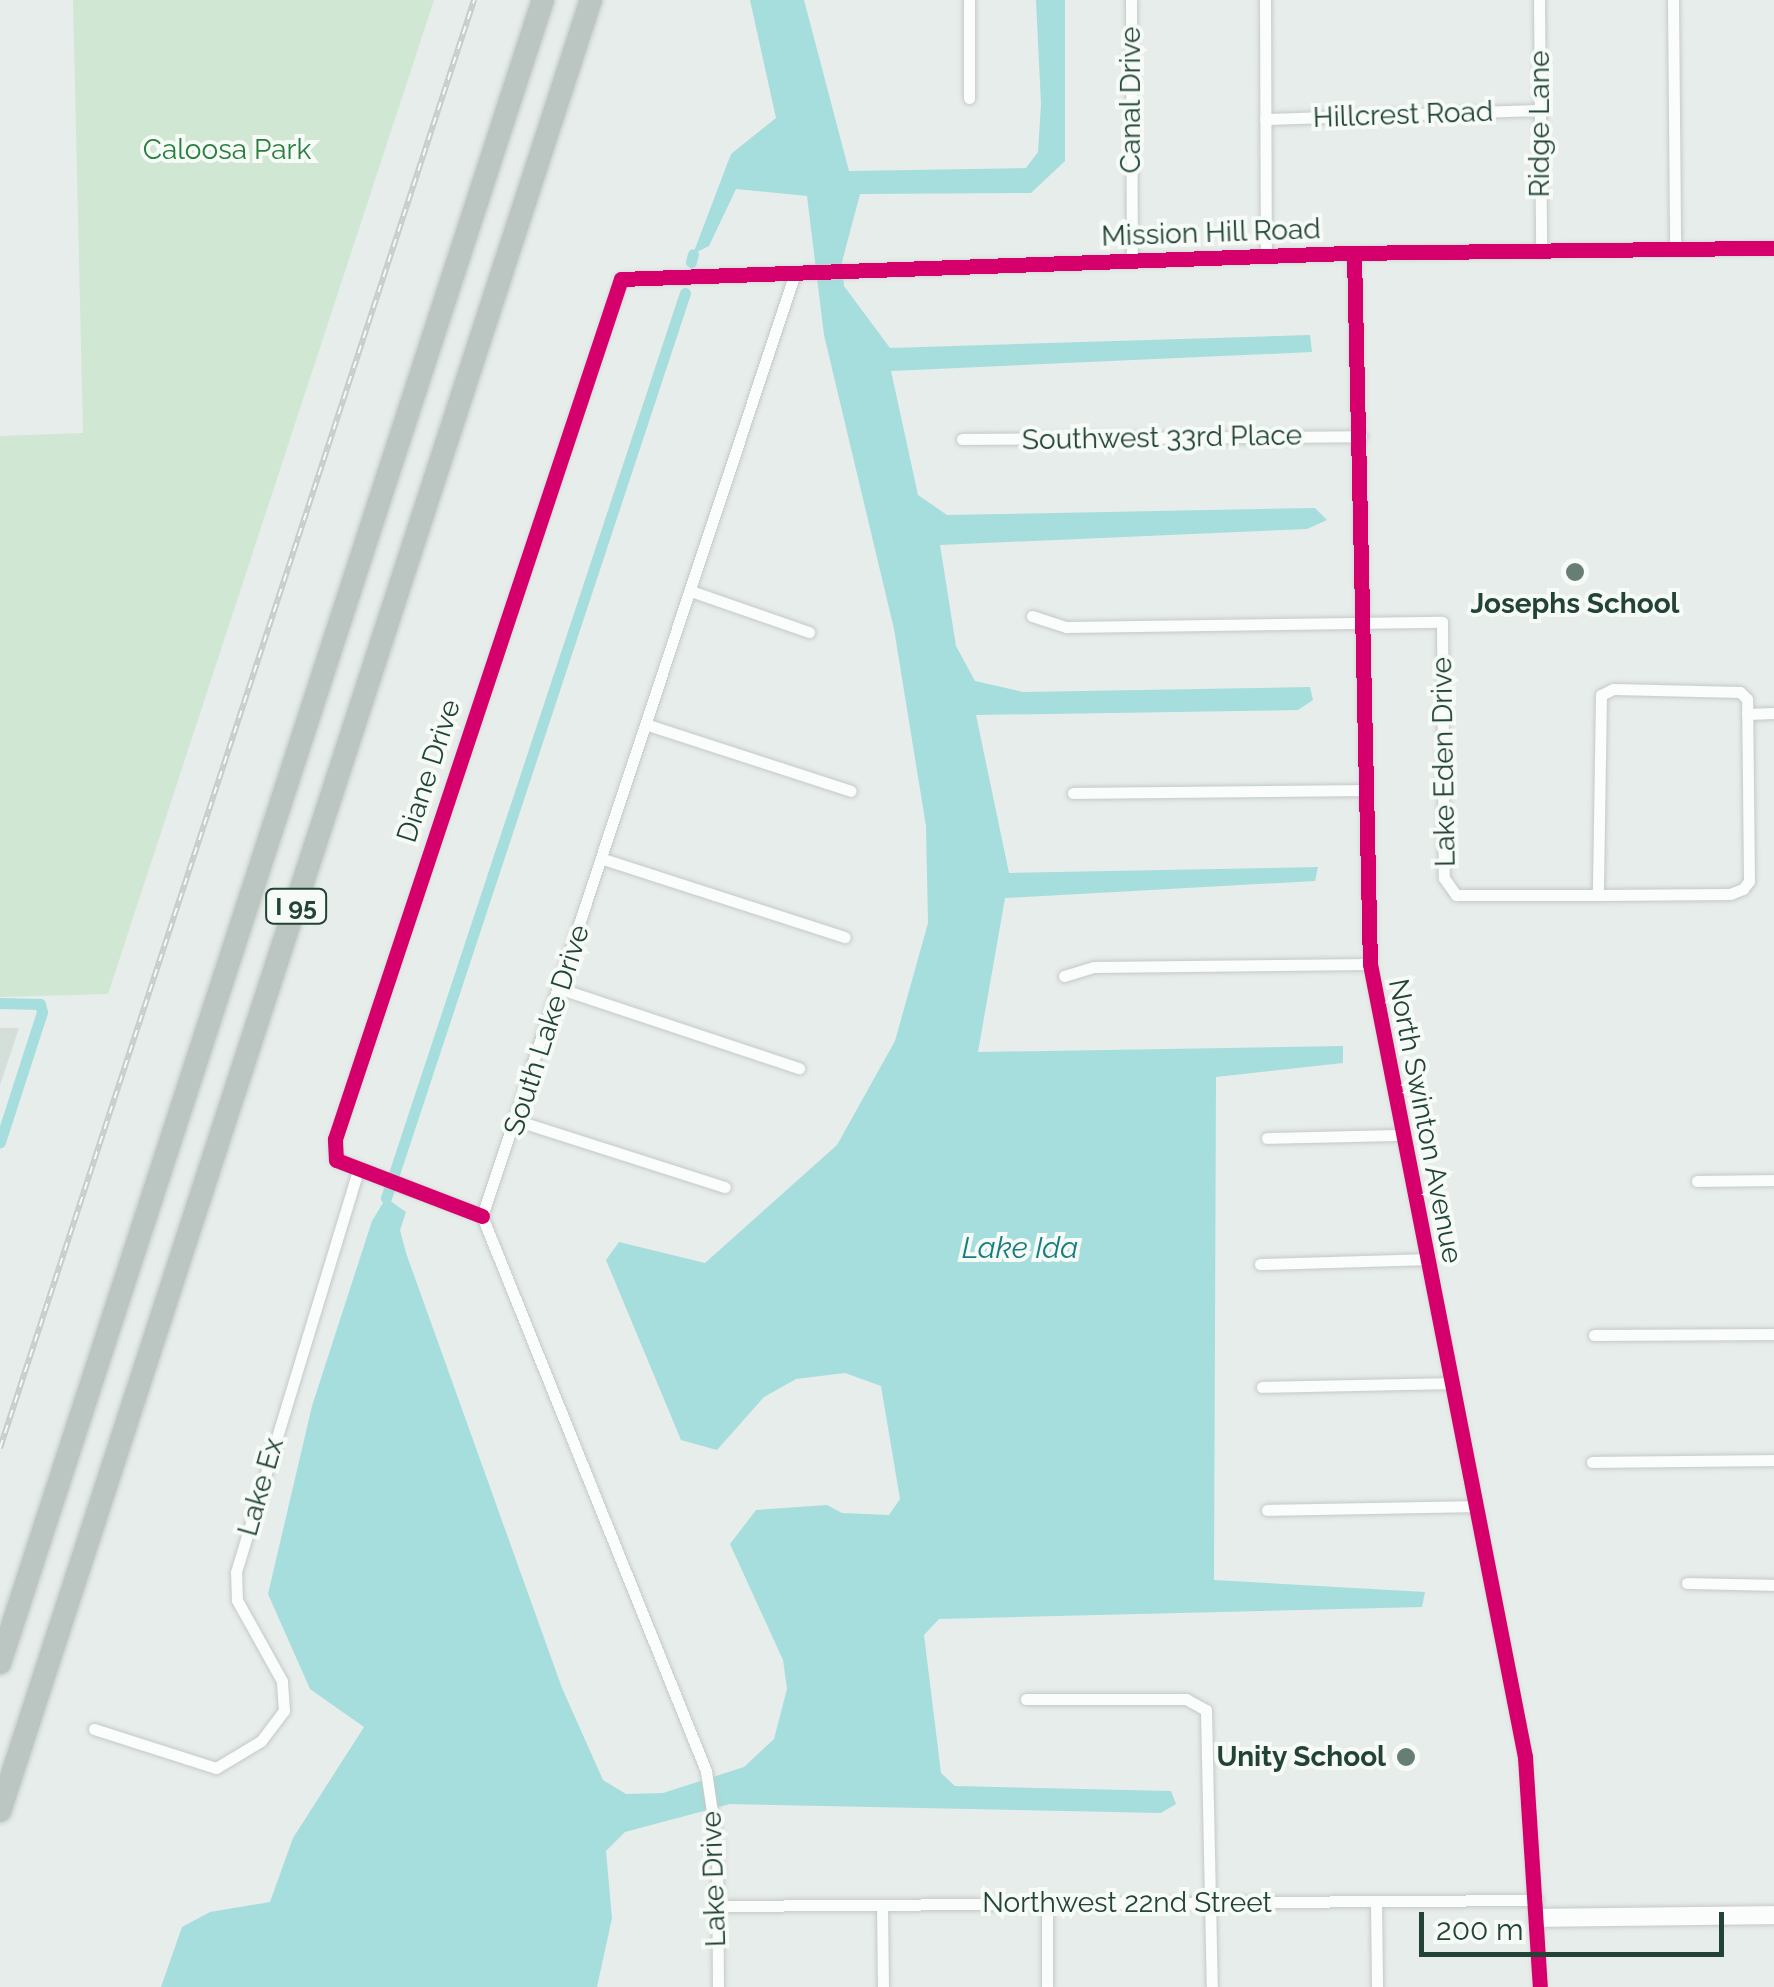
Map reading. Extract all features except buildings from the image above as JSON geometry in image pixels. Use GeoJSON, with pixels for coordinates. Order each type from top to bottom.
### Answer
{"type":"FeatureCollection","features":[{"type":"Feature","properties":{"kind":"highway","name":"I 95"},"geometry":{"type":"LineString","coordinates":[[0,1663],[543,0]]}},
{"type":"Feature","properties":{"kind":"highway","name":"I 95"},"geometry":{"type":"LineString","coordinates":[[0,1811],[591,0]]}},
{"type":"Feature","properties":{"kind":"street"},"geometry":{"type":"LineString","coordinates":[[969,0],[969,98]]}},
{"type":"Feature","properties":{"kind":"street","name":"Canal Drive"},"geometry":{"type":"LineString","coordinates":[[1131,0],[1132,261]]}},
{"type":"Feature","properties":{"kind":"street"},"geometry":{"type":"LineString","coordinates":[[1264,0],[1266,256]]}},
{"type":"Feature","properties":{"kind":"street","name":"Ridge Lane"},"geometry":{"type":"LineString","coordinates":[[1539,0],[1541,249]]}},
{"type":"Feature","properties":{"kind":"street"},"geometry":{"type":"LineString","coordinates":[[1674,0],[1676,248]]}},
{"type":"Feature","properties":{"kind":"street","name":"Hillcrest Road"},"geometry":{"type":"LineString","coordinates":[[1266,120],[1540,110]]}},
{"type":"Feature","properties":{"kind":"street","name":"Mission Hill Road"},"geometry":{"type":"LineString","coordinates":[[650,277],[1266,256],[1774,248]]}},
{"type":"Feature","properties":{"kind":"street","name":"North Swinton Avenue"},"geometry":{"type":"LineString","coordinates":[[1354,255],[1370,964],[1525,1757],[1538,1909],[1540,1987]]}},
{"type":"Feature","properties":{"kind":"street","name":"South Lake Drive"},"geometry":{"type":"LineString","coordinates":[[482,1216],[518,1120],[796,272]]}},
{"type":"Feature","properties":{"kind":"street","name":"Diane Drive"},"geometry":{"type":"LineString","coordinates":[[358,1170],[333,1153],[341,1120],[613,288],[621,279],[650,277]]}},
{"type":"Feature","properties":{"kind":"street","name":"Southwest 33rd Place"},"geometry":{"type":"LineString","coordinates":[[962,440],[1360,436]]}},
{"type":"Feature","properties":{"kind":"street"},"geometry":{"type":"LineString","coordinates":[[690,591],[809,632]]}},
{"type":"Feature","properties":{"kind":"street"},"geometry":{"type":"LineString","coordinates":[[1032,616],[1066,627],[1362,621]]}},
{"type":"Feature","properties":{"kind":"street","name":"Lake Eden Drive"},"geometry":{"type":"LineString","coordinates":[[1362,621],[1442,622],[1448,888],[1456,895],[1743,889],[1749,882],[1747,714]]}},
{"type":"Feature","properties":{"kind":"street"},"geometry":{"type":"LineString","coordinates":[[1598,895],[1600,695],[1613,689],[1732,690],[1747,699],[1747,714],[1774,714]]}},
{"type":"Feature","properties":{"kind":"street"},"geometry":{"type":"LineString","coordinates":[[648,724],[851,790]]}},
{"type":"Feature","properties":{"kind":"street"},"geometry":{"type":"LineString","coordinates":[[1073,793],[1364,790]]}},
{"type":"Feature","properties":{"kind":"street"},"geometry":{"type":"LineString","coordinates":[[603,859],[845,937]]}},
{"type":"Feature","properties":{"kind":"street"},"geometry":{"type":"LineString","coordinates":[[1064,976],[1094,966],[1370,964]]}},
{"type":"Feature","properties":{"kind":"street"},"geometry":{"type":"LineString","coordinates":[[561,989],[799,1068]]}},
{"type":"Feature","properties":{"kind":"street"},"geometry":{"type":"LineString","coordinates":[[518,1120],[725,1187]]}},
{"type":"Feature","properties":{"kind":"street"},"geometry":{"type":"LineString","coordinates":[[1268,1138],[1401,1135]]}},
{"type":"Feature","properties":{"kind":"street"},"geometry":{"type":"LineString","coordinates":[[358,1170],[402,1183],[482,1216]]}},
{"type":"Feature","properties":{"kind":"street","name":"Lake Ex"},"geometry":{"type":"LineString","coordinates":[[94,1729],[216,1768],[261,1742],[284,1711],[282,1682],[237,1600],[236,1572],[358,1170]]}},
{"type":"Feature","properties":{"kind":"street"},"geometry":{"type":"LineString","coordinates":[[1697,1180],[1774,1180]]}},
{"type":"Feature","properties":{"kind":"street","name":"Lake Drive"},"geometry":{"type":"LineString","coordinates":[[482,1216],[706,1772],[714,1815],[718,1987]]}},
{"type":"Feature","properties":{"kind":"street"},"geometry":{"type":"LineString","coordinates":[[1260,1264],[1426,1259]]}},
{"type":"Feature","properties":{"kind":"street"},"geometry":{"type":"LineString","coordinates":[[1594,1335],[1774,1334]]}},
{"type":"Feature","properties":{"kind":"street"},"geometry":{"type":"LineString","coordinates":[[1262,1387],[1450,1383]]}},
{"type":"Feature","properties":{"kind":"street"},"geometry":{"type":"LineString","coordinates":[[1592,1462],[1774,1460]]}},
{"type":"Feature","properties":{"kind":"street"},"geometry":{"type":"LineString","coordinates":[[1266,1510],[1475,1506]]}},
{"type":"Feature","properties":{"kind":"street"},"geometry":{"type":"LineString","coordinates":[[1687,1583],[1774,1584]]}},
{"type":"Feature","properties":{"kind":"street"},"geometry":{"type":"LineString","coordinates":[[1026,1699],[1186,1699],[1206,1710],[1212,1987]]}},
{"type":"Feature","properties":{"kind":"street"},"geometry":{"type":"LineString","coordinates":[[1376,1901],[1377,1987]]}},
{"type":"Feature","properties":{"kind":"street","name":"Northwest 22nd Street"},"geometry":{"type":"LineString","coordinates":[[717,1906],[1376,1901],[1538,1909]]}},
{"type":"Feature","properties":{"kind":"street"},"geometry":{"type":"LineString","coordinates":[[1047,1904],[1048,1987]]}},
{"type":"Feature","properties":{"kind":"street"},"geometry":{"type":"LineString","coordinates":[[882,1905],[882,1987]]}},
{"type":"Feature","properties":{"kind":"street"},"geometry":{"type":"LineString","coordinates":[[1538,1909],[1774,1915]]}},
{"type":"Feature","properties":{"kind":"shaded area"},"geometry":{"type":"Polygon","coordinates":[[[0,1028],[19,1028],[0,1085],[0,1028]]]}},
{"type":"Feature","properties":{"kind":"green space","name":"Caloosa Park"},"geometry":{"type":"Polygon","coordinates":[[[73,0],[434,0],[108,994],[0,997],[0,436],[83,433],[73,0]]]}},
{"type":"Feature","properties":{"kind":"water","name":"Lake Ida"},"geometry":{"type":"Polygon","coordinates":[[[750,0],[804,0],[849,171],[1026,168],[1038,152],[1041,104],[1036,0],[1065,0],[1065,161],[1031,193],[860,194],[842,262],[844,286],[890,348],[1310,335],[1312,352],[891,371],[918,495],[947,515],[1315,508],[1327,520],[1307,529],[940,545],[956,646],[975,681],[1023,692],[1310,687],[1313,700],[1298,710],[976,715],[1009,873],[1318,867],[1315,881],[1005,898],[978,1052],[1343,1046],[1343,1063],[1216,1077],[1214,1580],[1425,1592],[1422,1607],[939,1619],[924,1635],[941,1773],[955,1786],[1171,1791],[1176,1804],[1161,1813],[730,1804],[625,1832],[606,1851],[612,1918],[597,1987],[161,1987],[182,1927],[210,1912],[270,1902],[293,1838],[364,1727],[310,1689],[268,1594],[312,1406],[372,1221],[386,1198],[406,1212],[400,1230],[406,1253],[562,1688],[603,1780],[626,1794],[663,1793],[744,1767],[774,1739],[787,1689],[783,1660],[730,1544],[756,1510],[827,1505],[842,1513],[889,1515],[900,1499],[881,1386],[845,1373],[796,1379],[764,1397],[717,1450],[681,1440],[606,1260],[619,1242],[705,1263],[837,1145],[895,1041],[928,923],[926,826],[894,629],[824,335],[807,196],[736,189],[709,246],[693,254],[731,154],[776,118],[750,0]]]}},
{"type":"Feature","properties":{"kind":"waterway"},"geometry":{"type":"LineString","coordinates":[[691,262],[693,254]]}},
{"type":"Feature","properties":{"kind":"waterway"},"geometry":{"type":"LineString","coordinates":[[386,1198],[685,293]]}},
{"type":"Feature","properties":{"kind":"waterway"},"geometry":{"type":"LineString","coordinates":[[0,1003],[40,1004],[42,1012],[0,1142]]}},
{"type":"Feature","properties":{"kind":"railway"},"geometry":{"type":"LineString","coordinates":[[0,1448],[474,0]]}},
{"type":"Feature","properties":{"kind":"cycle path"},"geometry":{"type":"LineString","coordinates":[[482,1216],[336,1160],[335,1139],[621,279],[1347,253],[1774,248]]}},
{"type":"Feature","properties":{"kind":"cycle path"},"geometry":{"type":"LineString","coordinates":[[1354,255],[1370,964],[1525,1757],[1540,1987]]}},
{"type":"Feature","properties":{"kind":"place","name":"Josephs School"},"geometry":{"type":"Point","coordinates":[1575,572]}},
{"type":"Feature","properties":{"kind":"place","name":"Unity School"},"geometry":{"type":"Point","coordinates":[1406,1757]}}]}
